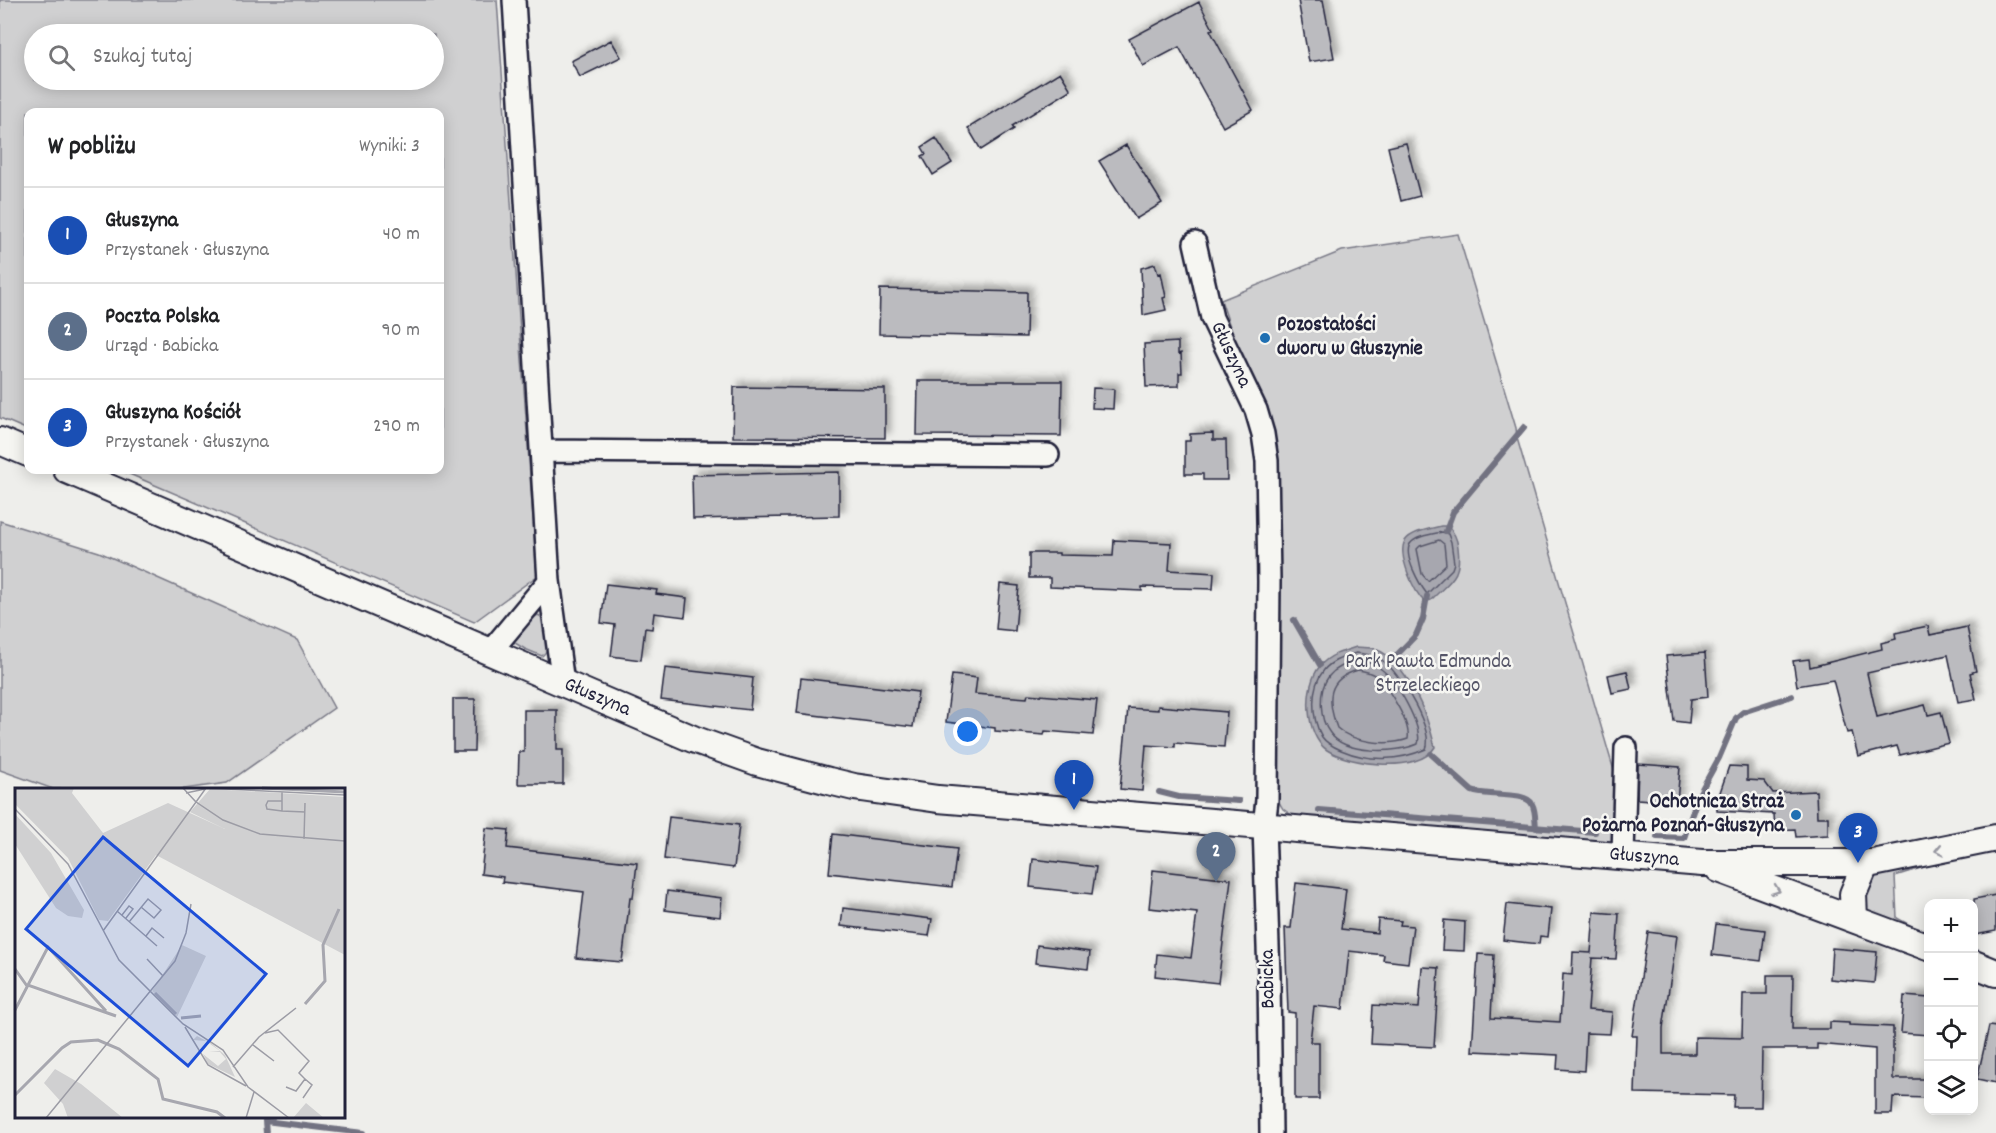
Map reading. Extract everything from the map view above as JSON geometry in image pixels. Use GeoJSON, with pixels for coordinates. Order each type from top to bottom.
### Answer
{"type":"FeatureCollection","features":[{"type":"Feature","properties":{"kind":"street"},"geometry":{"type":"LineString","coordinates":[[514,0],[549,581],[563,683]]}},
{"type":"Feature","properties":{"kind":"street","name":"Głuszyna"},"geometry":{"type":"LineString","coordinates":[[1196,243],[1212,318],[1256,410],[1267,460],[1269,635],[1267,800],[1264,826]]}},
{"type":"Feature","properties":{"kind":"street"},"geometry":{"type":"LineString","coordinates":[[0,441],[24,451]]}},
{"type":"Feature","properties":{"kind":"street"},"geometry":{"type":"LineString","coordinates":[[542,452],[1048,455]]}},
{"type":"Feature","properties":{"kind":"street","name":"Głuszyna"},"geometry":{"type":"LineString","coordinates":[[76,474],[723,750],[769,766],[854,787],[996,805],[1702,863],[1866,863],[1996,838]]}},
{"type":"Feature","properties":{"kind":"street"},"geometry":{"type":"LineString","coordinates":[[489,652],[549,581]]}},
{"type":"Feature","properties":{"kind":"street"},"geometry":{"type":"LineString","coordinates":[[1623,855],[1626,748]]}},
{"type":"Feature","properties":{"kind":"street","name":"Babicka"},"geometry":{"type":"LineString","coordinates":[[1264,826],[1271,1133]]}},
{"type":"Feature","properties":{"kind":"street","name":"Głuszyna"},"geometry":{"type":"LineString","coordinates":[[1702,863],[1924,945]]}},
{"type":"Feature","properties":{"kind":"street"},"geometry":{"type":"LineString","coordinates":[[1854,919],[1853,894],[1866,863]]}},
{"type":"Feature","properties":{"kind":"street"},"geometry":{"type":"LineString","coordinates":[[1978,966],[1996,973]]}},
{"type":"Feature","properties":{"kind":"green space"},"geometry":{"type":"Polygon","coordinates":[[[0,0],[497,0],[537,576],[474,622],[129,474],[444,474],[444,108],[24,108],[24,428],[0,418],[0,0]]]}},
{"type":"Feature","properties":{"kind":"green space","name":"Park Pawła Edmunda Strzeleckiego"},"geometry":{"type":"Polygon","coordinates":[[[1458,234],[1619,788],[1620,844],[1296,818],[1283,809],[1275,795],[1276,585],[1243,365],[1221,300],[1342,251],[1458,234]]]}},
{"type":"Feature","properties":{"kind":"green space"},"geometry":{"type":"Polygon","coordinates":[[[0,521],[99,552],[297,640],[334,708],[227,783],[191,788],[50,788],[0,770],[0,521]]]}},
{"type":"Feature","properties":{"kind":"green space"},"geometry":{"type":"Polygon","coordinates":[[[538,615],[545,619],[548,639],[547,648],[542,656],[510,640],[538,615]]]}},
{"type":"Feature","properties":{"kind":"green space"},"geometry":{"type":"Polygon","coordinates":[[[1976,851],[1895,876],[1897,918],[1924,933],[1869,912],[1866,908],[1865,886],[1871,877],[1886,874],[1885,868],[1976,851]]]}},
{"type":"Feature","properties":{"kind":"water"},"geometry":{"type":"Polygon","coordinates":[[[1448,526],[1455,535],[1459,557],[1458,566],[1449,583],[1431,600],[1425,602],[1408,573],[1403,547],[1405,541],[1412,535],[1448,526]]]}},
{"type":"Feature","properties":{"kind":"water"},"geometry":{"type":"Polygon","coordinates":[[[1356,647],[1373,648],[1386,655],[1406,677],[1421,706],[1435,747],[1427,755],[1415,761],[1400,764],[1367,763],[1338,755],[1327,750],[1320,743],[1314,733],[1309,710],[1311,685],[1320,666],[1328,659],[1356,647]]]}},
{"type":"Feature","properties":{"kind":"building"},"geometry":{"type":"Polygon","coordinates":[[[1298,0],[1323,0],[1334,58],[1309,62],[1298,0]]]}},
{"type":"Feature","properties":{"kind":"building"},"geometry":{"type":"Polygon","coordinates":[[[1199,2],[1213,29],[1210,30],[1253,110],[1223,127],[1179,47],[1143,66],[1129,39],[1199,2]]]}},
{"type":"Feature","properties":{"kind":"building"},"geometry":{"type":"Polygon","coordinates":[[[611,40],[621,57],[580,77],[571,61],[611,40]]]}},
{"type":"Feature","properties":{"kind":"building"},"geometry":{"type":"Polygon","coordinates":[[[1060,72],[1071,90],[1012,126],[1014,129],[981,150],[968,128],[1060,72]]]}},
{"type":"Feature","properties":{"kind":"building"},"geometry":{"type":"Polygon","coordinates":[[[936,138],[952,163],[933,175],[922,156],[926,154],[922,147],[936,138]]]}},
{"type":"Feature","properties":{"kind":"building"},"geometry":{"type":"Polygon","coordinates":[[[1406,143],[1420,196],[1401,201],[1388,147],[1406,143]]]}},
{"type":"Feature","properties":{"kind":"building"},"geometry":{"type":"Polygon","coordinates":[[[1126,145],[1162,203],[1136,219],[1099,161],[1126,145]]]}},
{"type":"Feature","properties":{"kind":"building"},"geometry":{"type":"Polygon","coordinates":[[[1155,264],[1158,274],[1161,273],[1166,310],[1143,315],[1141,268],[1155,264]]]}},
{"type":"Feature","properties":{"kind":"building"},"geometry":{"type":"Polygon","coordinates":[[[880,289],[1027,292],[1026,337],[879,334],[880,289]]]}},
{"type":"Feature","properties":{"kind":"building"},"geometry":{"type":"Polygon","coordinates":[[[1178,342],[1182,373],[1179,373],[1179,386],[1146,387],[1144,344],[1178,342]]]}},
{"type":"Feature","properties":{"kind":"building"},"geometry":{"type":"Polygon","coordinates":[[[918,381],[1062,381],[1061,436],[917,435],[918,381]]]}},
{"type":"Feature","properties":{"kind":"building"},"geometry":{"type":"Polygon","coordinates":[[[734,387],[885,389],[885,438],[733,437],[734,387]]]}},
{"type":"Feature","properties":{"kind":"building"},"geometry":{"type":"Polygon","coordinates":[[[1093,388],[1114,389],[1113,409],[1092,408],[1093,388]]]}},
{"type":"Feature","properties":{"kind":"building"},"geometry":{"type":"Polygon","coordinates":[[[1213,433],[1213,440],[1226,440],[1227,480],[1203,480],[1203,474],[1185,474],[1185,441],[1190,441],[1190,434],[1213,433]]]}},
{"type":"Feature","properties":{"kind":"building"},"geometry":{"type":"Polygon","coordinates":[[[839,472],[839,516],[693,519],[692,475],[839,472]]]}},
{"type":"Feature","properties":{"kind":"building"},"geometry":{"type":"Polygon","coordinates":[[[1114,540],[1171,543],[1169,570],[1214,573],[1213,589],[1142,587],[1142,591],[1050,587],[1050,578],[1029,578],[1029,553],[1113,556],[1114,540]]]}},
{"type":"Feature","properties":{"kind":"building"},"geometry":{"type":"Polygon","coordinates":[[[606,584],[657,590],[656,594],[687,598],[685,617],[654,613],[652,629],[645,628],[641,660],[611,656],[615,625],[601,623],[606,584]]]}},
{"type":"Feature","properties":{"kind":"building"},"geometry":{"type":"Polygon","coordinates":[[[1000,584],[1019,586],[1015,631],[996,629],[1000,584]]]}},
{"type":"Feature","properties":{"kind":"building"},"geometry":{"type":"Polygon","coordinates":[[[1928,626],[1930,635],[1967,627],[1976,671],[1970,673],[1976,699],[1958,702],[1948,655],[1867,673],[1877,717],[1925,705],[1928,715],[1941,712],[1949,743],[1900,755],[1897,746],[1858,756],[1852,732],[1847,733],[1833,680],[1797,686],[1793,661],[1809,659],[1810,667],[1882,649],[1881,643],[1896,639],[1895,633],[1928,626]]]}},
{"type":"Feature","properties":{"kind":"building"},"geometry":{"type":"Polygon","coordinates":[[[1705,653],[1708,697],[1691,699],[1689,723],[1674,721],[1666,656],[1705,653]]]}},
{"type":"Feature","properties":{"kind":"building"},"geometry":{"type":"Polygon","coordinates":[[[665,668],[753,678],[750,710],[661,700],[665,668]]]}},
{"type":"Feature","properties":{"kind":"building"},"geometry":{"type":"Polygon","coordinates":[[[1627,671],[1631,689],[1612,693],[1608,675],[1627,671]]]}},
{"type":"Feature","properties":{"kind":"building"},"geometry":{"type":"Polygon","coordinates":[[[952,675],[977,678],[975,694],[1027,698],[1028,694],[1097,700],[1093,735],[1045,731],[1044,735],[995,731],[995,728],[946,722],[952,675]]]}},
{"type":"Feature","properties":{"kind":"building"},"geometry":{"type":"Polygon","coordinates":[[[801,678],[918,692],[913,727],[797,713],[801,678]]]}},
{"type":"Feature","properties":{"kind":"building"},"geometry":{"type":"Polygon","coordinates":[[[453,699],[475,699],[474,751],[453,751],[453,699]]]}},
{"type":"Feature","properties":{"kind":"building"},"geometry":{"type":"Polygon","coordinates":[[[1158,706],[1227,712],[1224,747],[1175,743],[1175,747],[1146,745],[1142,791],[1120,789],[1128,708],[1158,710],[1158,706]]]}},
{"type":"Feature","properties":{"kind":"building"},"geometry":{"type":"Polygon","coordinates":[[[524,710],[557,710],[557,750],[563,750],[563,784],[518,784],[519,752],[524,752],[524,710]]]}},
{"type":"Feature","properties":{"kind":"building"},"geometry":{"type":"Polygon","coordinates":[[[1638,764],[1680,767],[1677,802],[1637,799],[1638,764]]]}},
{"type":"Feature","properties":{"kind":"building"},"geometry":{"type":"Polygon","coordinates":[[[1729,766],[1747,767],[1747,780],[1764,781],[1773,793],[1816,791],[1817,817],[1828,817],[1828,835],[1796,837],[1795,829],[1775,830],[1774,814],[1717,811],[1717,801],[1729,766]]]}},
{"type":"Feature","properties":{"kind":"building"},"geometry":{"type":"Polygon","coordinates":[[[669,817],[739,825],[734,868],[664,859],[669,817]]]}},
{"type":"Feature","properties":{"kind":"building"},"geometry":{"type":"Polygon","coordinates":[[[486,828],[509,830],[507,848],[637,863],[622,962],[576,958],[584,892],[502,882],[503,877],[481,874],[486,828]]]}},
{"type":"Feature","properties":{"kind":"building"},"geometry":{"type":"Polygon","coordinates":[[[833,834],[957,849],[952,887],[829,873],[833,834]]]}},
{"type":"Feature","properties":{"kind":"building"},"geometry":{"type":"Polygon","coordinates":[[[1033,859],[1096,867],[1092,894],[1030,887],[1033,859]]]}},
{"type":"Feature","properties":{"kind":"building"},"geometry":{"type":"Polygon","coordinates":[[[1153,870],[1231,879],[1218,983],[1155,976],[1157,954],[1191,958],[1197,913],[1149,908],[1153,870]]]}},
{"type":"Feature","properties":{"kind":"building"},"geometry":{"type":"Polygon","coordinates":[[[1296,883],[1346,889],[1341,929],[1377,933],[1378,919],[1401,921],[1400,925],[1413,926],[1408,963],[1383,960],[1384,955],[1349,951],[1343,1009],[1314,1006],[1310,1042],[1319,1042],[1319,1099],[1295,1099],[1295,1013],[1288,1012],[1285,928],[1291,928],[1296,883]]]}},
{"type":"Feature","properties":{"kind":"building"},"geometry":{"type":"Polygon","coordinates":[[[667,891],[722,898],[720,917],[665,910],[667,891]]]}},
{"type":"Feature","properties":{"kind":"building"},"geometry":{"type":"Polygon","coordinates":[[[1996,895],[1996,931],[1978,934],[1978,899],[1974,899],[1996,895]]]}},
{"type":"Feature","properties":{"kind":"building"},"geometry":{"type":"Polygon","coordinates":[[[1507,904],[1551,909],[1548,937],[1540,936],[1539,944],[1503,940],[1507,904]]]}},
{"type":"Feature","properties":{"kind":"building"},"geometry":{"type":"Polygon","coordinates":[[[843,908],[932,919],[929,936],[841,926],[843,908]]]}},
{"type":"Feature","properties":{"kind":"building"},"geometry":{"type":"Polygon","coordinates":[[[1594,912],[1619,914],[1616,959],[1592,958],[1588,1010],[1612,1012],[1610,1034],[1586,1033],[1584,1071],[1557,1069],[1558,1055],[1472,1051],[1478,954],[1494,955],[1491,1018],[1560,1022],[1563,974],[1572,975],[1573,952],[1591,953],[1594,912]]]}},
{"type":"Feature","properties":{"kind":"building"},"geometry":{"type":"Polygon","coordinates":[[[1444,920],[1465,922],[1464,951],[1442,950],[1444,920]]]}},
{"type":"Feature","properties":{"kind":"building"},"geometry":{"type":"Polygon","coordinates":[[[1716,924],[1765,930],[1761,961],[1712,955],[1716,924]]]}},
{"type":"Feature","properties":{"kind":"building"},"geometry":{"type":"Polygon","coordinates":[[[1648,932],[1677,936],[1663,1028],[1663,1054],[1695,1054],[1695,1037],[1742,1038],[1743,994],[1767,994],[1767,975],[1793,975],[1792,1029],[1830,1029],[1830,1022],[1893,1027],[1893,1079],[1924,1079],[1924,1098],[1893,1097],[1892,1114],[1875,1114],[1875,1049],[1817,1044],[1817,1049],[1762,1049],[1761,1107],[1733,1107],[1734,1095],[1635,1093],[1637,1036],[1632,1036],[1648,932]]]}},
{"type":"Feature","properties":{"kind":"building"},"geometry":{"type":"Polygon","coordinates":[[[1037,945],[1090,952],[1088,969],[1035,963],[1037,945]]]}},
{"type":"Feature","properties":{"kind":"building"},"geometry":{"type":"Polygon","coordinates":[[[1832,948],[1877,952],[1874,983],[1830,979],[1832,948]]]}},
{"type":"Feature","properties":{"kind":"building"},"geometry":{"type":"Polygon","coordinates":[[[1422,967],[1439,968],[1434,1047],[1371,1044],[1373,1005],[1419,1008],[1422,967]]]}},
{"type":"Feature","properties":{"kind":"building"},"geometry":{"type":"Polygon","coordinates":[[[1904,996],[1924,998],[1924,1035],[1901,1033],[1904,996]]]}},
{"type":"Feature","properties":{"kind":"building"},"geometry":{"type":"Polygon","coordinates":[[[1989,1026],[1996,1027],[1996,1083],[1978,1079],[1989,1026]]]}},
{"type":"Feature","properties":{"kind":"waterway"},"geometry":{"type":"LineString","coordinates":[[1446,531],[1453,512],[1524,427]]}},
{"type":"Feature","properties":{"kind":"waterway"},"geometry":{"type":"LineString","coordinates":[[1392,660],[1416,635],[1423,619],[1427,596]]}},
{"type":"Feature","properties":{"kind":"waterway"},"geometry":{"type":"LineString","coordinates":[[1294,620],[1320,665]]}},
{"type":"Feature","properties":{"kind":"waterway"},"geometry":{"type":"LineString","coordinates":[[1657,837],[1684,838],[1698,796],[1719,758],[1736,718],[1743,712],[1792,696]]}},
{"type":"Feature","properties":{"kind":"waterway"},"geometry":{"type":"LineString","coordinates":[[1431,754],[1472,791],[1522,797],[1528,800],[1534,810],[1536,828]]}},
{"type":"Feature","properties":{"kind":"waterway"},"geometry":{"type":"LineString","coordinates":[[1159,792],[1179,797],[1239,801]]}},
{"type":"Feature","properties":{"kind":"waterway"},"geometry":{"type":"LineString","coordinates":[[1319,810],[1595,832]]}},
{"type":"Feature","properties":{"kind":"waterway"},"geometry":{"type":"LineString","coordinates":[[266,1133],[265,1121],[363,1133]]}},
{"type":"Feature","properties":{"kind":"place","name":"Pozostałości dworu w Głuszynie"},"geometry":{"type":"Point","coordinates":[1265,338]}},
{"type":"Feature","properties":{"kind":"place","name":"Głuszyna"},"geometry":{"type":"Point","coordinates":[1074,810]}},
{"type":"Feature","properties":{"kind":"place","name":"Ochotnicza Straż Pożarna Poznań-Głuszyna"},"geometry":{"type":"Point","coordinates":[1796,815]}},
{"type":"Feature","properties":{"kind":"place","name":"Głuszyna Kościół"},"geometry":{"type":"Point","coordinates":[1858,863]}},
{"type":"Feature","properties":{"kind":"place","name":"Poczta Polska"},"geometry":{"type":"Point","coordinates":[1216,882]}}]}
